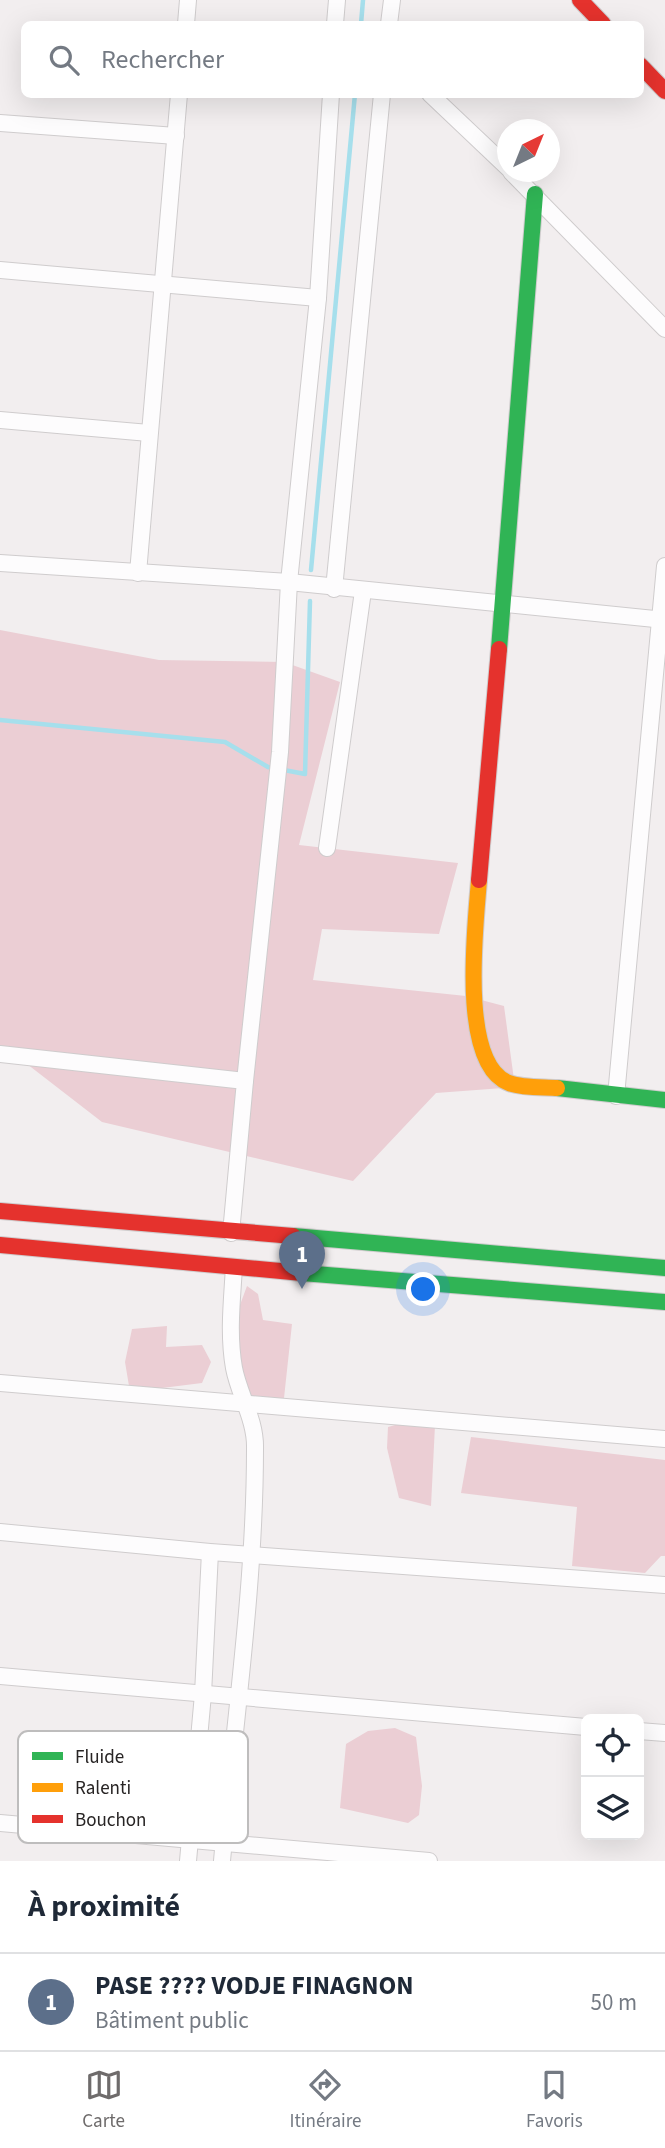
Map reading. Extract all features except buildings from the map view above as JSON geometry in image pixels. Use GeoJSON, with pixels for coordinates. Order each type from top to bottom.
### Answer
{"type":"FeatureCollection","features":[{"type":"Feature","properties":{"kind":"main road"},"geometry":{"type":"LineString","coordinates":[[580,0],[600,21]]}},
{"type":"Feature","properties":{"kind":"main road"},"geometry":{"type":"LineString","coordinates":[[644,69],[665,90]]}},
{"type":"Feature","properties":{"kind":"main road"},"geometry":{"type":"LineString","coordinates":[[535,194],[519,423],[501,604],[472,962],[483,1058],[494,1074],[508,1083],[665,1100]]}},
{"type":"Feature","properties":{"kind":"main road"},"geometry":{"type":"LineString","coordinates":[[0,1211],[231,1233],[665,1268]]}},
{"type":"Feature","properties":{"kind":"main road"},"geometry":{"type":"LineString","coordinates":[[0,1245],[234,1267],[665,1301]]}},
{"type":"Feature","properties":{"kind":"street"},"geometry":{"type":"LineString","coordinates":[[186,21],[188,0]]}},
{"type":"Feature","properties":{"kind":"street"},"geometry":{"type":"LineString","coordinates":[[335,21],[337,0]]}},
{"type":"Feature","properties":{"kind":"street"},"geometry":{"type":"LineString","coordinates":[[389,21],[392,0]]}},
{"type":"Feature","properties":{"kind":"street"},"geometry":{"type":"LineString","coordinates":[[138,573],[180,98]]}},
{"type":"Feature","properties":{"kind":"street"},"geometry":{"type":"LineString","coordinates":[[231,1233],[244,1081],[280,752],[289,582],[318,298],[331,98]]}},
{"type":"Feature","properties":{"kind":"street"},"geometry":{"type":"LineString","coordinates":[[334,589],[382,98]]}},
{"type":"Feature","properties":{"kind":"street"},"geometry":{"type":"LineString","coordinates":[[434,98],[497,158]]}},
{"type":"Feature","properties":{"kind":"street"},"geometry":{"type":"LineString","coordinates":[[0,123],[176,136]]}},
{"type":"Feature","properties":{"kind":"street"},"geometry":{"type":"LineString","coordinates":[[522,182],[665,329]]}},
{"type":"Feature","properties":{"kind":"street"},"geometry":{"type":"LineString","coordinates":[[0,270],[318,298]]}},
{"type":"Feature","properties":{"kind":"street"},"geometry":{"type":"LineString","coordinates":[[0,420],[149,433]]}},
{"type":"Feature","properties":{"kind":"street"},"geometry":{"type":"LineString","coordinates":[[0,563],[289,582],[363,592],[662,620]]}},
{"type":"Feature","properties":{"kind":"street"},"geometry":{"type":"LineString","coordinates":[[616,1096],[665,566]]}},
{"type":"Feature","properties":{"kind":"street"},"geometry":{"type":"LineString","coordinates":[[327,848],[363,592]]}},
{"type":"Feature","properties":{"kind":"street"},"geometry":{"type":"LineString","coordinates":[[0,1054],[244,1081]]}},
{"type":"Feature","properties":{"kind":"street"},"geometry":{"type":"LineString","coordinates":[[234,1267],[230,1338],[235,1371],[248,1404],[256,1446],[250,1554],[234,1731]]}},
{"type":"Feature","properties":{"kind":"street"},"geometry":{"type":"LineString","coordinates":[[0,1383],[665,1439]]}},
{"type":"Feature","properties":{"kind":"street"},"geometry":{"type":"LineString","coordinates":[[0,1532],[210,1552],[665,1585]]}},
{"type":"Feature","properties":{"kind":"street"},"geometry":{"type":"LineString","coordinates":[[199,1731],[210,1552]]}},
{"type":"Feature","properties":{"kind":"street"},"geometry":{"type":"LineString","coordinates":[[0,1676],[581,1727]]}},
{"type":"Feature","properties":{"kind":"street"},"geometry":{"type":"LineString","coordinates":[[644,1731],[665,1733]]}},
{"type":"Feature","properties":{"kind":"street"},"geometry":{"type":"LineString","coordinates":[[0,1823],[18,1825]]}},
{"type":"Feature","properties":{"kind":"street"},"geometry":{"type":"LineString","coordinates":[[188,1861],[189,1843]]}},
{"type":"Feature","properties":{"kind":"street"},"geometry":{"type":"LineString","coordinates":[[212,1843],[429,1861]]}},
{"type":"Feature","properties":{"kind":"street"},"geometry":{"type":"LineString","coordinates":[[222,1861],[223,1844]]}},
{"type":"Feature","properties":{"kind":"shaded area"},"geometry":{"type":"Polygon","coordinates":[[[0,630],[159,660],[284,662],[340,682],[299,845],[458,863],[439,934],[322,929],[313,980],[466,996],[504,1006],[515,1087],[436,1093],[353,1181],[102,1122],[5,1047],[0,1047],[0,630]]]}},
{"type":"Feature","properties":{"kind":"shaded area"},"geometry":{"type":"Polygon","coordinates":[[[247,1286],[258,1294],[263,1320],[292,1324],[284,1398],[266,1408],[246,1397],[237,1377],[237,1313],[247,1286]]]}},
{"type":"Feature","properties":{"kind":"shaded area"},"geometry":{"type":"Polygon","coordinates":[[[167,1326],[166,1347],[202,1345],[211,1362],[202,1383],[130,1392],[125,1362],[132,1329],[167,1326]]]}},
{"type":"Feature","properties":{"kind":"shaded area"},"geometry":{"type":"Polygon","coordinates":[[[425,1417],[435,1425],[431,1506],[399,1498],[387,1448],[388,1427],[425,1417]]]}},
{"type":"Feature","properties":{"kind":"shaded area"},"geometry":{"type":"Polygon","coordinates":[[[471,1437],[665,1460],[665,1556],[661,1556],[645,1573],[572,1566],[577,1507],[461,1493],[471,1437]]]}},
{"type":"Feature","properties":{"kind":"shaded area"},"geometry":{"type":"Polygon","coordinates":[[[395,1728],[416,1737],[422,1786],[419,1815],[408,1823],[340,1808],[346,1744],[368,1731],[395,1728]]]}},
{"type":"Feature","properties":{"kind":"waterway"},"geometry":{"type":"LineString","coordinates":[[361,21],[363,0]]}},
{"type":"Feature","properties":{"kind":"waterway"},"geometry":{"type":"LineString","coordinates":[[311,570],[355,98]]}},
{"type":"Feature","properties":{"kind":"waterway"},"geometry":{"type":"LineString","coordinates":[[0,720],[225,742],[268,767],[305,774],[310,601]]}},
{"type":"Feature","properties":{"kind":"traffic: fast"},"geometry":{"type":"LineString","coordinates":[[499,649],[535,194]]}},
{"type":"Feature","properties":{"kind":"traffic: fast"},"geometry":{"type":"LineString","coordinates":[[557,1088],[665,1100]]}},
{"type":"Feature","properties":{"kind":"traffic: fast"},"geometry":{"type":"LineString","coordinates":[[293,1236],[665,1268]]}},
{"type":"Feature","properties":{"kind":"traffic: fast"},"geometry":{"type":"LineString","coordinates":[[302,1273],[665,1302]]}},
{"type":"Feature","properties":{"kind":"traffic: slow"},"geometry":{"type":"LineString","coordinates":[[479,880],[474,990],[476,1021],[482,1049],[493,1071],[509,1083],[526,1087],[557,1088]]}},
{"type":"Feature","properties":{"kind":"traffic: jam"},"geometry":{"type":"LineString","coordinates":[[580,0],[600,21]]}},
{"type":"Feature","properties":{"kind":"traffic: jam"},"geometry":{"type":"LineString","coordinates":[[644,69],[665,91]]}},
{"type":"Feature","properties":{"kind":"traffic: jam"},"geometry":{"type":"LineString","coordinates":[[479,880],[499,649]]}},
{"type":"Feature","properties":{"kind":"traffic: jam"},"geometry":{"type":"LineString","coordinates":[[0,1211],[293,1236]]}},
{"type":"Feature","properties":{"kind":"traffic: jam"},"geometry":{"type":"LineString","coordinates":[[0,1245],[302,1273]]}},
{"type":"Feature","properties":{"kind":"place","name":"PASE ???? VODJE FINAGNON"},"geometry":{"type":"Point","coordinates":[302,1289]}}]}
